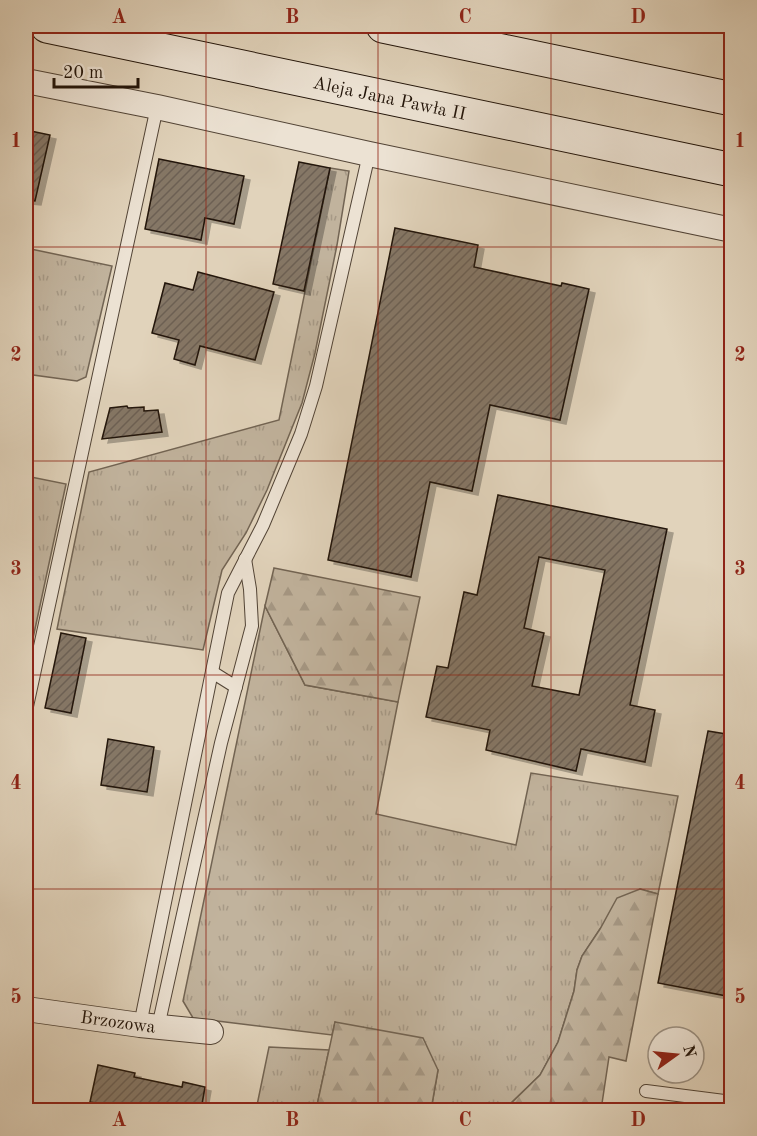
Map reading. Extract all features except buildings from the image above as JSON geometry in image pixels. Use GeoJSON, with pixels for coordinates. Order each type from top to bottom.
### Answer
{"type":"FeatureCollection","features":[{"type":"Feature","properties":{"kind":"main road","name":"Aleja Jana Pawła II"},"geometry":{"type":"LineString","coordinates":[[47,26],[732,170]]}},
{"type":"Feature","properties":{"kind":"main road"},"geometry":{"type":"LineString","coordinates":[[383,26],[732,99]]}},
{"type":"Feature","properties":{"kind":"street"},"geometry":{"type":"LineString","coordinates":[[26,81],[732,230]]}},
{"type":"Feature","properties":{"kind":"street","name":"Brzozowa"},"geometry":{"type":"LineString","coordinates":[[26,1009],[211,1032]]}},
{"type":"Feature","properties":{"kind":"lane"},"geometry":{"type":"LineString","coordinates":[[26,711],[157,107]]}},
{"type":"Feature","properties":{"kind":"lane"},"geometry":{"type":"LineString","coordinates":[[149,1026],[228,593],[280,485],[301,434],[318,375],[369,154]]}},
{"type":"Feature","properties":{"kind":"lane"},"geometry":{"type":"LineString","coordinates":[[149,1026],[252,626],[250,589],[245,559]]}},
{"type":"Feature","properties":{"kind":"lane"},"geometry":{"type":"LineString","coordinates":[[212,672],[236,687]]}},
{"type":"Feature","properties":{"kind":"lane"},"geometry":{"type":"LineString","coordinates":[[646,1091],[732,1102]]}},
{"type":"Feature","properties":{"kind":"green space"},"geometry":{"type":"Polygon","coordinates":[[[330,168],[349,171],[337,245],[315,353],[302,403],[267,490],[246,533],[222,570],[203,650],[57,629],[89,472],[279,420],[330,168]]]}},
{"type":"Feature","properties":{"kind":"green space"},"geometry":{"type":"Polygon","coordinates":[[[26,248],[112,266],[86,377],[77,381],[26,374],[26,248]]]}},
{"type":"Feature","properties":{"kind":"green space"},"geometry":{"type":"Polygon","coordinates":[[[26,476],[66,484],[26,671],[26,476]]]}},
{"type":"Feature","properties":{"kind":"green space"},"geometry":{"type":"Polygon","coordinates":[[[274,568],[420,597],[398,702],[305,685],[265,606],[274,568]]]}},
{"type":"Feature","properties":{"kind":"green space"},"geometry":{"type":"Polygon","coordinates":[[[265,606],[305,685],[398,702],[376,814],[516,845],[531,773],[678,796],[658,894],[640,889],[600,929],[582,956],[558,1042],[540,1075],[504,1110],[431,1110],[438,1070],[335,1022],[332,1035],[193,1018],[183,1001],[265,606]]]}},
{"type":"Feature","properties":{"kind":"green space"},"geometry":{"type":"Polygon","coordinates":[[[640,889],[658,894],[626,1061],[609,1057],[601,1110],[504,1110],[540,1075],[558,1042],[582,956],[617,898],[640,889]]]}},
{"type":"Feature","properties":{"kind":"green space"},"geometry":{"type":"Polygon","coordinates":[[[335,1022],[423,1038],[438,1070],[431,1110],[316,1110],[335,1022]]]}},
{"type":"Feature","properties":{"kind":"green space"},"geometry":{"type":"Polygon","coordinates":[[[269,1047],[329,1050],[316,1110],[256,1110],[269,1047]]]}}]}
